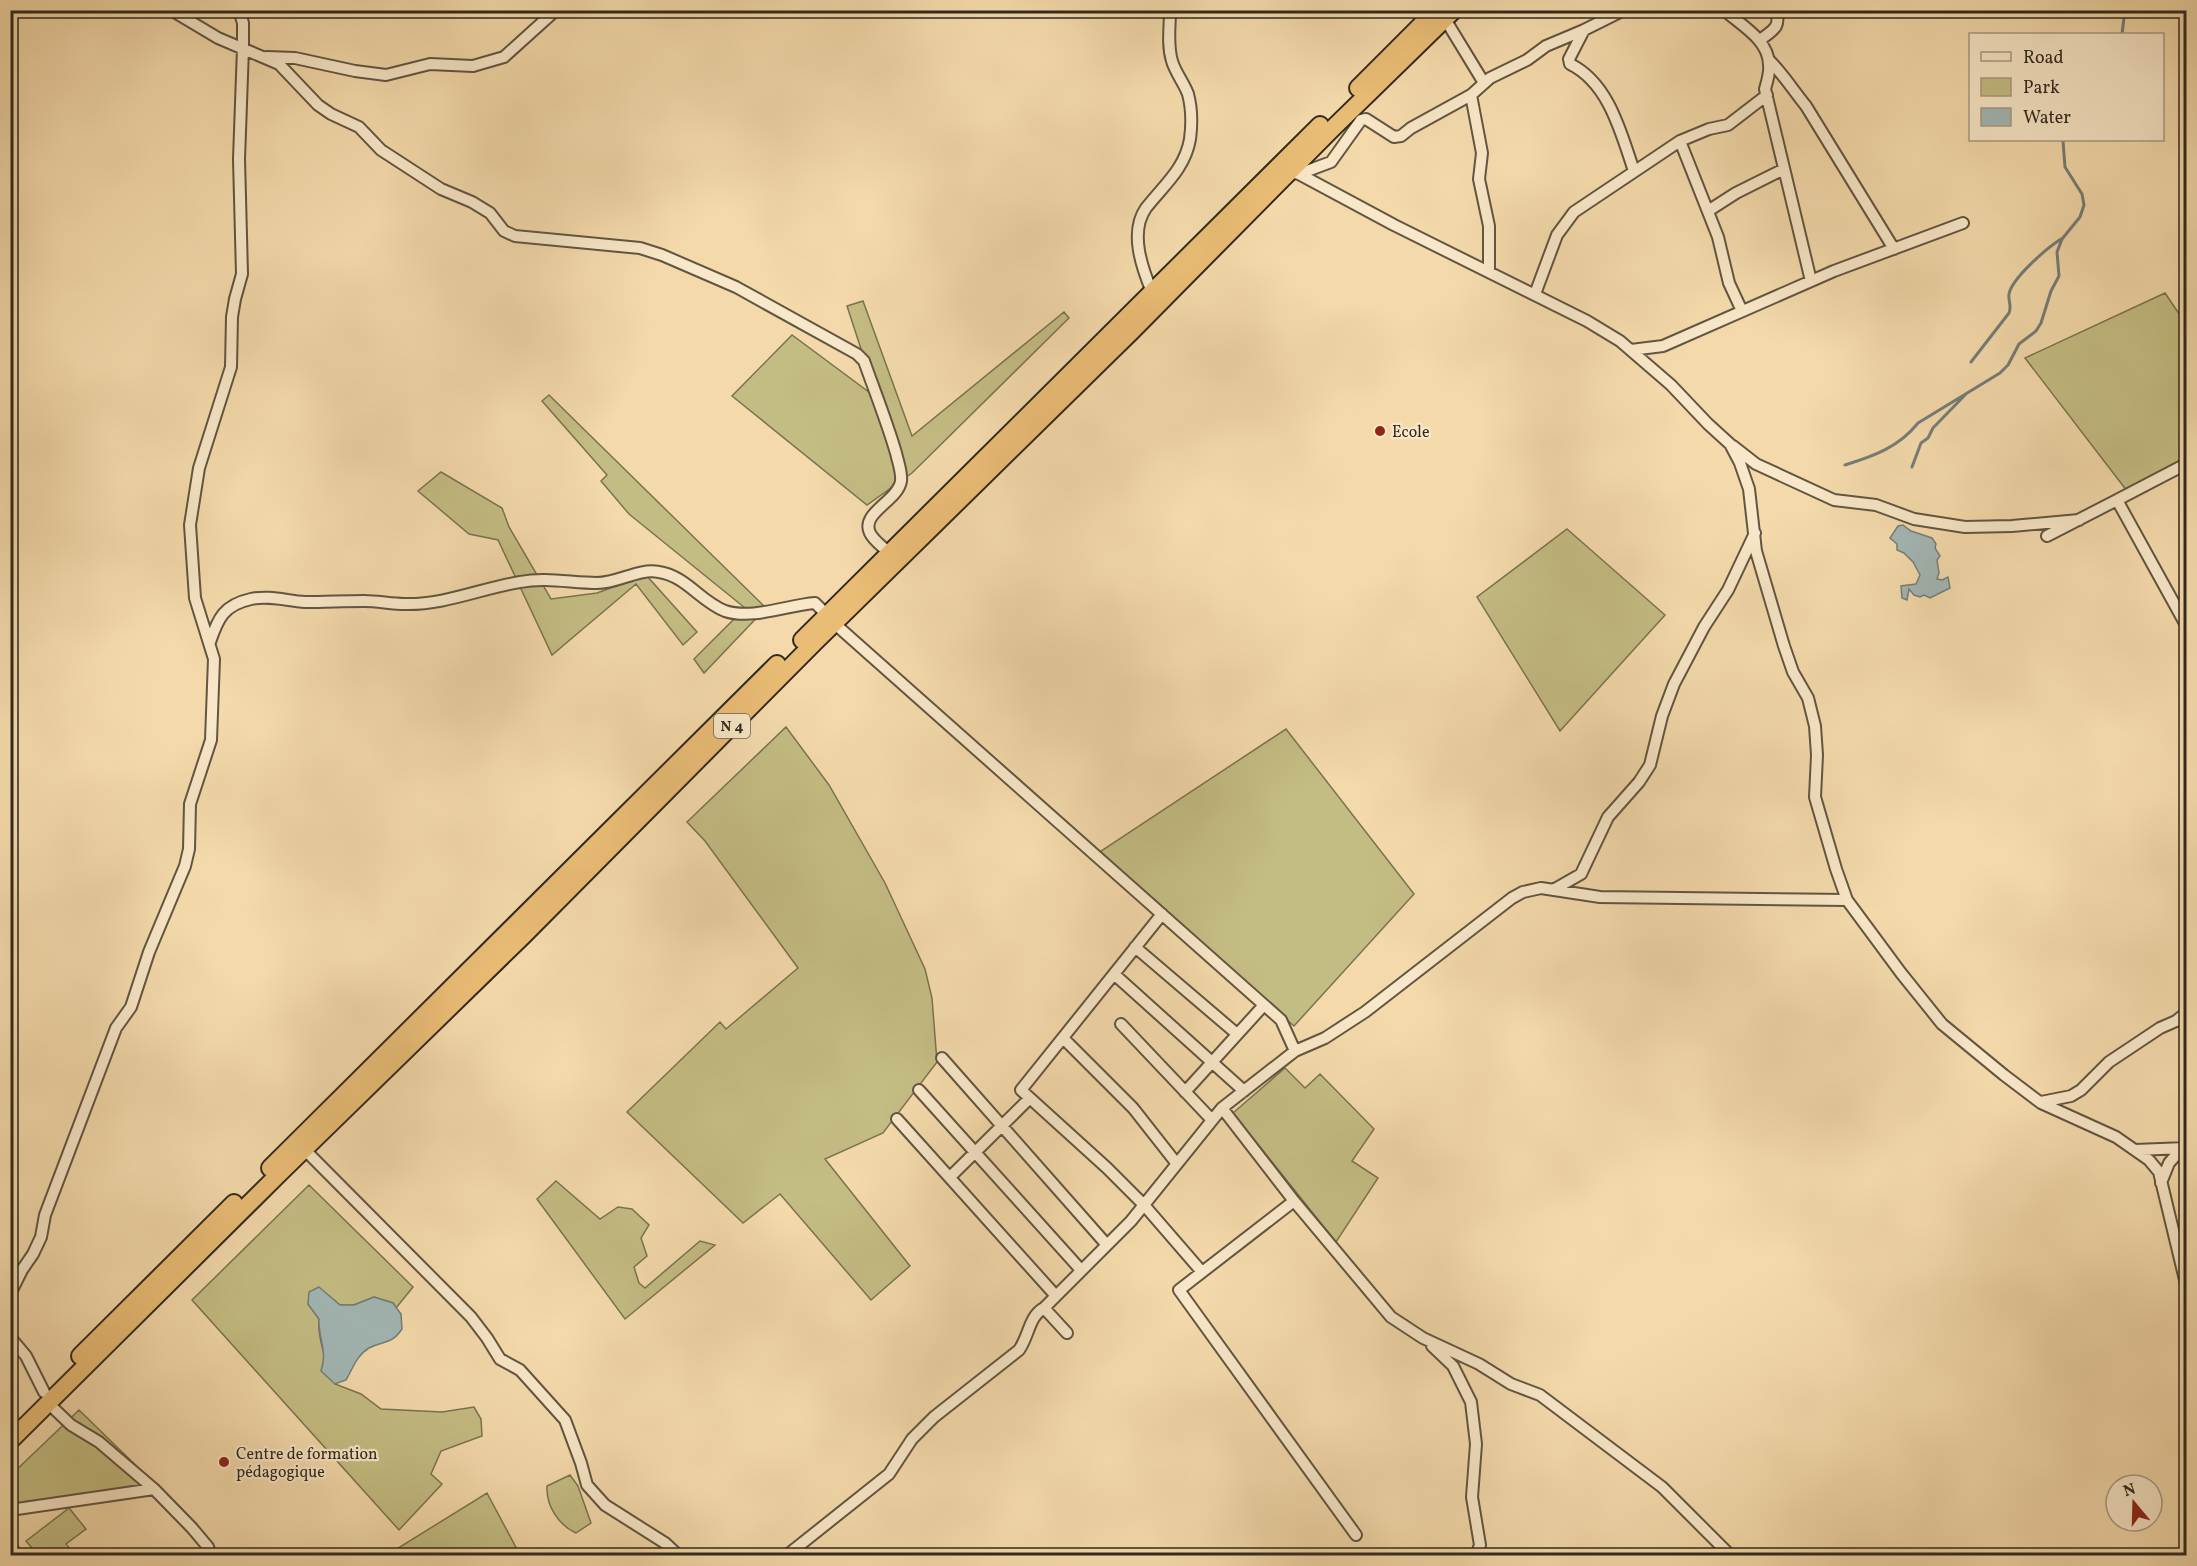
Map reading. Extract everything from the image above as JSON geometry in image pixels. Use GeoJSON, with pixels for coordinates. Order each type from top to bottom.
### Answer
{"type":"FeatureCollection","features":[{"type":"Feature","properties":{"kind":"highway","name":"N 4"},"geometry":{"type":"LineString","coordinates":[[10,1425],[46,1398],[305,1150],[523,936],[831,619],[889,553],[1152,292],[1445,13]]}},
{"type":"Feature","properties":{"kind":"highway","name":"N 4"},"geometry":{"type":"LineString","coordinates":[[10,1441],[46,1398],[831,619],[1295,173],[1445,13]]}},
{"type":"Feature","properties":{"kind":"street"},"geometry":{"type":"LineString","coordinates":[[171,10],[218,38],[279,64],[324,109],[359,127],[381,150],[441,189],[472,202],[490,213],[504,231],[515,236],[640,248],[662,255],[736,287],[857,354],[864,361],[890,430],[902,475],[901,484],[892,498],[871,516],[868,524],[870,533],[889,553]]}},
{"type":"Feature","properties":{"kind":"street"},"geometry":{"type":"LineString","coordinates":[[10,1294],[41,1237],[45,1215],[98,1074],[116,1028],[131,1007],[149,952],[185,866],[189,849],[190,804],[211,740],[214,659],[195,598],[190,525],[200,468],[231,367],[232,317],[242,274],[239,159],[243,23],[239,10]]}},
{"type":"Feature","properties":{"kind":"street"},"geometry":{"type":"LineString","coordinates":[[264,57],[295,58],[386,75],[430,64],[473,66],[504,57],[556,10]]}},
{"type":"Feature","properties":{"kind":"street"},"geometry":{"type":"LineString","coordinates":[[1152,292],[1142,268],[1139,242],[1140,222],[1145,210],[1178,172],[1190,142],[1192,114],[1187,94],[1172,61],[1170,10]]}},
{"type":"Feature","properties":{"kind":"street"},"geometry":{"type":"LineString","coordinates":[[1295,173],[1331,162],[1361,120],[1366,119],[1394,136],[1401,136],[1411,128],[1471,95],[1490,78],[1527,60],[1546,46],[1624,10]]}},
{"type":"Feature","properties":{"kind":"street"},"geometry":{"type":"LineString","coordinates":[[1724,10],[1760,40],[1769,60],[1770,68],[1765,89],[1811,281]]}},
{"type":"Feature","properties":{"kind":"street"},"geometry":{"type":"LineString","coordinates":[[1760,40],[1777,26],[1779,20],[1776,10]]}},
{"type":"Feature","properties":{"kind":"street"},"geometry":{"type":"LineString","coordinates":[[1445,13],[1484,83]]}},
{"type":"Feature","properties":{"kind":"street"},"geometry":{"type":"LineString","coordinates":[[1584,30],[1569,59],[1570,64],[1589,76],[1602,93],[1618,122],[1634,171]]}},
{"type":"Feature","properties":{"kind":"street"},"geometry":{"type":"LineString","coordinates":[[1769,60],[1783,74],[1806,106],[1894,249]]}},
{"type":"Feature","properties":{"kind":"street"},"geometry":{"type":"LineString","coordinates":[[1471,95],[1482,153],[1479,179],[1489,226],[1489,272]]}},
{"type":"Feature","properties":{"kind":"street"},"geometry":{"type":"LineString","coordinates":[[1535,294],[1557,235],[1574,212],[1680,141],[1709,129],[1728,125],[1767,95]]}},
{"type":"Feature","properties":{"kind":"street"},"geometry":{"type":"LineString","coordinates":[[1680,141],[1718,237],[1728,283],[1742,312]]}},
{"type":"Feature","properties":{"kind":"street"},"geometry":{"type":"LineString","coordinates":[[1708,211],[1736,193],[1784,169]]}},
{"type":"Feature","properties":{"kind":"street"},"geometry":{"type":"LineString","coordinates":[[1295,173],[1587,321],[1631,350],[1671,385],[1708,424],[1756,464],[1834,500],[1876,506],[1914,519],[1965,527],[2012,526],[2079,520]]}},
{"type":"Feature","properties":{"kind":"street"},"geometry":{"type":"LineString","coordinates":[[1631,350],[1663,346],[1811,281],[1963,223]]}},
{"type":"Feature","properties":{"kind":"street"},"geometry":{"type":"LineString","coordinates":[[1730,444],[1740,463],[1749,489],[1756,551],[1784,646],[1793,672],[1811,707],[1817,756],[1815,797],[1847,900],[1900,973],[1942,1024],[2041,1102],[2116,1137],[2149,1160],[2158,1172],[2187,1284]]}},
{"type":"Feature","properties":{"kind":"street"},"geometry":{"type":"LineString","coordinates":[[2047,537],[2187,464]]}},
{"type":"Feature","properties":{"kind":"street"},"geometry":{"type":"LineString","coordinates":[[2117,500],[2187,625]]}},
{"type":"Feature","properties":{"kind":"street"},"geometry":{"type":"LineString","coordinates":[[1554,890],[1581,874],[1608,817],[1639,782],[1650,765],[1662,716],[1674,684],[1704,627],[1728,590],[1755,533]]}},
{"type":"Feature","properties":{"kind":"street"},"geometry":{"type":"LineString","coordinates":[[210,642],[217,621],[223,612],[251,599],[275,597],[302,602],[365,601],[406,604],[441,601],[521,582],[541,580],[602,583],[639,572],[659,572],[668,575],[692,587],[716,606],[736,613],[769,611],[815,603],[879,664],[1281,1020],[1295,1051]]}},
{"type":"Feature","properties":{"kind":"street"},"geometry":{"type":"LineString","coordinates":[[786,1556],[889,1474],[912,1439],[934,1417],[1019,1350],[1025,1341],[1036,1312],[1044,1308],[1144,1205],[1222,1108],[1295,1051],[1325,1038],[1365,1012],[1512,898],[1523,892],[1540,888],[1600,897],[1847,900]]}},
{"type":"Feature","properties":{"kind":"street"},"geometry":{"type":"LineString","coordinates":[[1162,914],[1021,1090],[1144,1205],[1202,1272]]}},
{"type":"Feature","properties":{"kind":"street"},"geometry":{"type":"LineString","coordinates":[[1135,947],[1237,1034]]}},
{"type":"Feature","properties":{"kind":"street"},"geometry":{"type":"LineString","coordinates":[[1114,974],[1244,1091]]}},
{"type":"Feature","properties":{"kind":"street"},"geometry":{"type":"LineString","coordinates":[[1185,1092],[1264,1005]]}},
{"type":"Feature","properties":{"kind":"street"},"geometry":{"type":"LineString","coordinates":[[2041,1102],[2071,1096],[2081,1090],[2109,1062],[2187,1012]]}},
{"type":"Feature","properties":{"kind":"street"},"geometry":{"type":"LineString","coordinates":[[1121,1024],[1212,1120]]}},
{"type":"Feature","properties":{"kind":"street"},"geometry":{"type":"LineString","coordinates":[[1063,1038],[1132,1108],[1177,1164]]}},
{"type":"Feature","properties":{"kind":"street"},"geometry":{"type":"LineString","coordinates":[[942,1058],[1107,1245]]}},
{"type":"Feature","properties":{"kind":"street"},"geometry":{"type":"LineString","coordinates":[[919,1090],[1081,1270]]}},
{"type":"Feature","properties":{"kind":"street"},"geometry":{"type":"LineString","coordinates":[[950,1177],[1030,1098]]}},
{"type":"Feature","properties":{"kind":"street"},"geometry":{"type":"LineString","coordinates":[[1222,1108],[1294,1201],[1391,1317],[1423,1338],[1479,1364],[1511,1384],[1540,1395],[1655,1481],[1731,1556]]}},
{"type":"Feature","properties":{"kind":"street"},"geometry":{"type":"LineString","coordinates":[[897,1119],[1056,1296]]}},
{"type":"Feature","properties":{"kind":"street"},"geometry":{"type":"LineString","coordinates":[[2134,1150],[2185,1147]]}},
{"type":"Feature","properties":{"kind":"street"},"geometry":{"type":"LineString","coordinates":[[2161,1184],[2169,1164],[2185,1147]]}},
{"type":"Feature","properties":{"kind":"street"},"geometry":{"type":"LineString","coordinates":[[305,1150],[471,1317],[500,1359],[520,1370],[565,1420],[581,1463],[586,1485],[605,1505],[665,1542],[680,1556]]}},
{"type":"Feature","properties":{"kind":"street"},"geometry":{"type":"LineString","coordinates":[[1294,1201],[1179,1290],[1356,1535]]}},
{"type":"Feature","properties":{"kind":"street"},"geometry":{"type":"LineString","coordinates":[[1044,1308],[1067,1333]]}},
{"type":"Feature","properties":{"kind":"street"},"geometry":{"type":"LineString","coordinates":[[10,1337],[26,1356],[46,1398],[71,1425],[99,1442],[154,1489],[192,1528],[208,1547],[211,1556]]}},
{"type":"Feature","properties":{"kind":"street"},"geometry":{"type":"LineString","coordinates":[[1423,1338],[1453,1366],[1471,1402],[1476,1444],[1472,1497],[1480,1545],[1476,1556]]}},
{"type":"Feature","properties":{"kind":"street"},"geometry":{"type":"LineString","coordinates":[[10,1510],[154,1489]]}},
{"type":"Feature","properties":{"kind":"street"},"geometry":{"type":"LineString","coordinates":[[10,1545],[17,1556]]}},
{"type":"Feature","properties":{"kind":"green space"},"geometry":{"type":"Polygon","coordinates":[[[2165,293],[2186,324],[2186,460],[2127,491],[2025,358],[2165,293]]]}},
{"type":"Feature","properties":{"kind":"green space"},"geometry":{"type":"Polygon","coordinates":[[[863,301],[912,436],[1064,312],[1069,318],[912,473],[867,505],[732,396],[792,335],[877,398],[847,306],[863,301]]]}},
{"type":"Feature","properties":{"kind":"green space"},"geometry":{"type":"Polygon","coordinates":[[[549,395],[766,608],[704,673],[694,659],[745,608],[629,514],[601,481],[607,475],[542,401],[549,395]]]}},
{"type":"Feature","properties":{"kind":"green space"},"geometry":{"type":"Polygon","coordinates":[[[441,472],[502,508],[509,527],[551,599],[597,593],[646,575],[697,632],[683,645],[636,584],[552,655],[498,540],[469,534],[418,491],[441,472]]]}},
{"type":"Feature","properties":{"kind":"green space"},"geometry":{"type":"Polygon","coordinates":[[[1567,529],[1665,615],[1560,731],[1477,597],[1567,529]]]}},
{"type":"Feature","properties":{"kind":"green space"},"geometry":{"type":"Polygon","coordinates":[[[786,727],[829,785],[885,883],[925,969],[932,998],[937,1062],[883,1133],[825,1159],[910,1266],[871,1300],[780,1194],[743,1223],[627,1112],[720,1022],[726,1029],[798,968],[705,841],[687,822],[786,727]]]}},
{"type":"Feature","properties":{"kind":"green space"},"geometry":{"type":"Polygon","coordinates":[[[1286,729],[1414,894],[1294,1026],[1098,853],[1286,729]]]}},
{"type":"Feature","properties":{"kind":"green space"},"geometry":{"type":"Polygon","coordinates":[[[1285,1068],[1305,1088],[1320,1074],[1374,1129],[1352,1161],[1378,1178],[1336,1242],[1233,1113],[1285,1068]]]}},
{"type":"Feature","properties":{"kind":"green space"},"geometry":{"type":"Polygon","coordinates":[[[556,1181],[600,1219],[618,1207],[632,1209],[649,1225],[641,1238],[647,1256],[634,1267],[639,1283],[645,1288],[700,1241],[715,1245],[625,1319],[537,1199],[556,1181]]]}},
{"type":"Feature","properties":{"kind":"green space"},"geometry":{"type":"Polygon","coordinates":[[[309,1185],[413,1287],[396,1308],[393,1303],[374,1297],[354,1305],[340,1305],[319,1288],[308,1304],[319,1319],[321,1344],[335,1384],[361,1394],[381,1409],[442,1412],[474,1407],[481,1419],[482,1436],[441,1451],[431,1474],[442,1484],[399,1530],[192,1300],[309,1185]]]}},
{"type":"Feature","properties":{"kind":"green space"},"geometry":{"type":"Polygon","coordinates":[[[79,1410],[157,1486],[11,1510],[11,1475],[79,1410]]]}},
{"type":"Feature","properties":{"kind":"green space"},"geometry":{"type":"Polygon","coordinates":[[[570,1475],[578,1486],[591,1523],[576,1533],[554,1514],[547,1493],[547,1486],[570,1475]]]}},
{"type":"Feature","properties":{"kind":"green space"},"geometry":{"type":"Polygon","coordinates":[[[487,1493],[520,1555],[387,1555],[487,1493]]]}},
{"type":"Feature","properties":{"kind":"green space"},"geometry":{"type":"Polygon","coordinates":[[[69,1508],[86,1529],[66,1544],[75,1555],[38,1555],[26,1541],[69,1508]]]}},
{"type":"Feature","properties":{"kind":"water"},"geometry":{"type":"Polygon","coordinates":[[[1903,525],[1911,531],[1932,538],[1940,556],[1937,560],[1939,573],[1937,579],[1942,580],[1948,577],[1950,588],[1930,598],[1924,595],[1920,597],[1914,595],[1909,589],[1907,600],[1902,598],[1901,586],[1916,584],[1920,575],[1913,562],[1897,550],[1897,544],[1890,538],[1898,526],[1903,525]]]}},
{"type":"Feature","properties":{"kind":"water"},"geometry":{"type":"Polygon","coordinates":[[[319,1287],[340,1305],[354,1305],[374,1297],[393,1303],[401,1314],[402,1329],[398,1334],[391,1340],[369,1348],[361,1354],[346,1380],[335,1384],[321,1371],[324,1357],[319,1319],[308,1304],[309,1292],[319,1287]]]}},
{"type":"Feature","properties":{"kind":"waterway"},"geometry":{"type":"LineString","coordinates":[[2122,33],[2125,10]]}},
{"type":"Feature","properties":{"kind":"waterway"},"geometry":{"type":"LineString","coordinates":[[1845,465],[1876,454],[1894,444],[1918,423],[2000,373],[2008,365],[2019,344],[2036,331],[2059,276],[2057,252],[2062,239],[2080,217],[2084,205],[2082,194],[2065,167],[2063,141]]}},
{"type":"Feature","properties":{"kind":"waterway"},"geometry":{"type":"LineString","coordinates":[[1971,362],[2009,313],[2009,294],[2016,280],[2039,256],[2061,239]]}},
{"type":"Feature","properties":{"kind":"waterway"},"geometry":{"type":"LineString","coordinates":[[1912,467],[1921,443],[1965,395]]}},
{"type":"Feature","properties":{"kind":"place","name":"Ecole"},"geometry":{"type":"Point","coordinates":[1380,431]}},
{"type":"Feature","properties":{"kind":"place","name":"Centre de formation pédagogique"},"geometry":{"type":"Point","coordinates":[224,1462]}}]}
